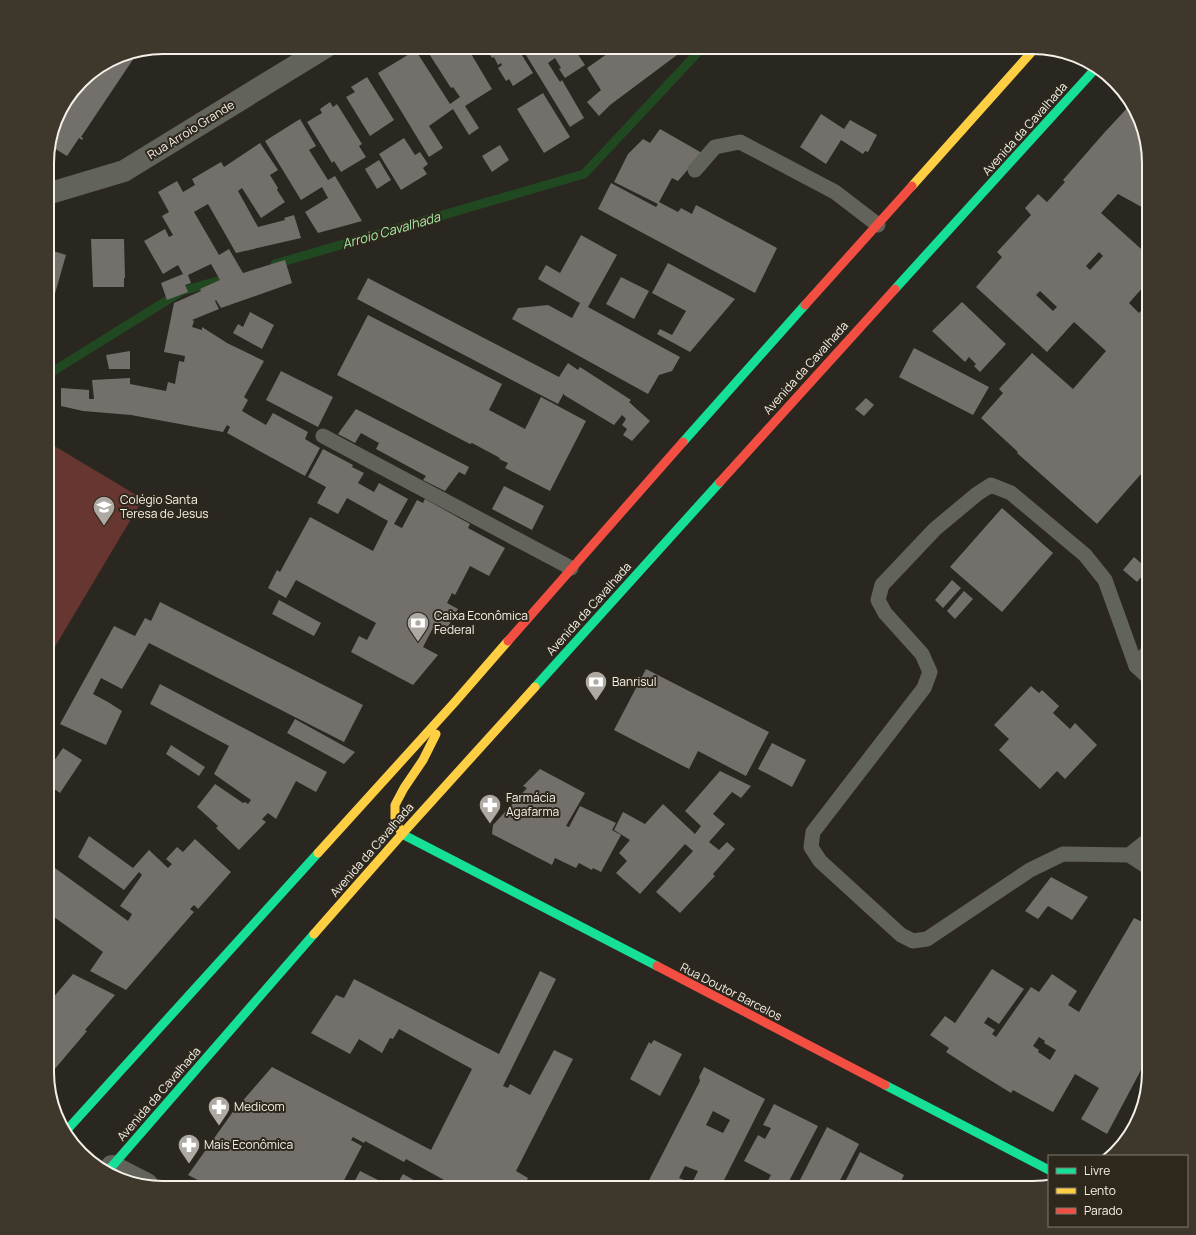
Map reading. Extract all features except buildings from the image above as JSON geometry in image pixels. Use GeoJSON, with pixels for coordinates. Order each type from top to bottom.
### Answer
{"type":"FeatureCollection","features":[{"type":"Feature","properties":{"kind":"main road"},"geometry":{"type":"LineString","coordinates":[[69,1127],[454,703],[571,568],[1030,54]]}},
{"type":"Feature","properties":{"kind":"main road","name":"Avenida da Cavalhada"},"geometry":{"type":"LineString","coordinates":[[110,1167],[402,834],[1093,71]]}},
{"type":"Feature","properties":{"kind":"main road"},"geometry":{"type":"LineString","coordinates":[[402,834],[395,820],[395,805],[404,788],[423,760],[454,703]]}},
{"type":"Feature","properties":{"kind":"main road","name":"Rua Doutor Barcelos"},"geometry":{"type":"LineString","coordinates":[[402,834],[1048,1169]]}},
{"type":"Feature","properties":{"kind":"street","name":"Rua Arroio Grande"},"geometry":{"type":"LineString","coordinates":[[54,192],[124,171],[315,54]]}},
{"type":"Feature","properties":{"kind":"lane"},"geometry":{"type":"LineString","coordinates":[[696,170],[715,147],[740,142],[835,192],[878,224]]}},
{"type":"Feature","properties":{"kind":"lane"},"geometry":{"type":"LineString","coordinates":[[323,436],[571,568]]}},
{"type":"Feature","properties":{"kind":"lane"},"geometry":{"type":"LineString","coordinates":[[1142,672],[1136,666],[1105,580],[1085,555],[1011,493],[991,485],[977,494],[935,530],[882,585],[878,600],[885,613],[922,654],[930,672],[924,688],[813,832],[811,846],[820,861],[901,934],[913,941],[927,939],[1030,870],[1063,854],[1129,855],[1142,863]]}},
{"type":"Feature","properties":{"kind":"lane"},"geometry":{"type":"LineString","coordinates":[[1136,666],[1142,659]]}},
{"type":"Feature","properties":{"kind":"lane"},"geometry":{"type":"LineString","coordinates":[[1129,855],[1142,845]]}},
{"type":"Feature","properties":{"kind":"shaded area"},"geometry":{"type":"Polygon","coordinates":[[[54,446],[143,499],[54,648],[54,446]]]}},
{"type":"Feature","properties":{"kind":"waterway","name":"Arroio Cavalhada"},"geometry":{"type":"LineString","coordinates":[[275,264],[584,174],[696,54]]}},
{"type":"Feature","properties":{"kind":"waterway","name":"Arroio Cavalhada"},"geometry":{"type":"LineString","coordinates":[[54,371],[182,291],[232,277]]}},
{"type":"Feature","properties":{"kind":"traffic: fast"},"geometry":{"type":"LineString","coordinates":[[895,289],[1093,71]]}},
{"type":"Feature","properties":{"kind":"traffic: fast"},"geometry":{"type":"LineString","coordinates":[[683,442],[805,305]]}},
{"type":"Feature","properties":{"kind":"traffic: fast"},"geometry":{"type":"LineString","coordinates":[[535,687],[720,482]]}},
{"type":"Feature","properties":{"kind":"traffic: fast"},"geometry":{"type":"LineString","coordinates":[[402,834],[657,966]]}},
{"type":"Feature","properties":{"kind":"traffic: fast"},"geometry":{"type":"LineString","coordinates":[[69,1127],[318,853]]}},
{"type":"Feature","properties":{"kind":"traffic: fast"},"geometry":{"type":"LineString","coordinates":[[111,1168],[314,934]]}},
{"type":"Feature","properties":{"kind":"traffic: fast"},"geometry":{"type":"LineString","coordinates":[[885,1085],[1048,1169]]}},
{"type":"Feature","properties":{"kind":"traffic: slow"},"geometry":{"type":"LineString","coordinates":[[912,186],[1030,54]]}},
{"type":"Feature","properties":{"kind":"traffic: slow"},"geometry":{"type":"LineString","coordinates":[[318,853],[508,641]]}},
{"type":"Feature","properties":{"kind":"traffic: slow"},"geometry":{"type":"LineString","coordinates":[[314,934],[535,687]]}},
{"type":"Feature","properties":{"kind":"traffic: slow"},"geometry":{"type":"LineString","coordinates":[[402,834],[395,820],[395,805],[404,788],[423,760],[436,734]]}},
{"type":"Feature","properties":{"kind":"traffic: jam"},"geometry":{"type":"LineString","coordinates":[[805,305],[912,186]]}},
{"type":"Feature","properties":{"kind":"traffic: jam"},"geometry":{"type":"LineString","coordinates":[[720,482],[895,289]]}},
{"type":"Feature","properties":{"kind":"traffic: jam"},"geometry":{"type":"LineString","coordinates":[[508,641],[683,442]]}},
{"type":"Feature","properties":{"kind":"traffic: jam"},"geometry":{"type":"LineString","coordinates":[[657,966],[885,1085]]}},
{"type":"Feature","properties":{"kind":"place","name":"Colégio Santa Teresa de Jesus"},"geometry":{"type":"Point","coordinates":[104,526]}},
{"type":"Feature","properties":{"kind":"place","name":"Caixa Econômica Federal"},"geometry":{"type":"Point","coordinates":[418,642]}},
{"type":"Feature","properties":{"kind":"place","name":"Banrisul"},"geometry":{"type":"Point","coordinates":[596,702]}},
{"type":"Feature","properties":{"kind":"place","name":"Farmácia Agafarma"},"geometry":{"type":"Point","coordinates":[490,824]}},
{"type":"Feature","properties":{"kind":"place","name":"Medicom"},"geometry":{"type":"Point","coordinates":[219,1126]}},
{"type":"Feature","properties":{"kind":"place","name":"Mais Econômica"},"geometry":{"type":"Point","coordinates":[189,1164]}}]}
